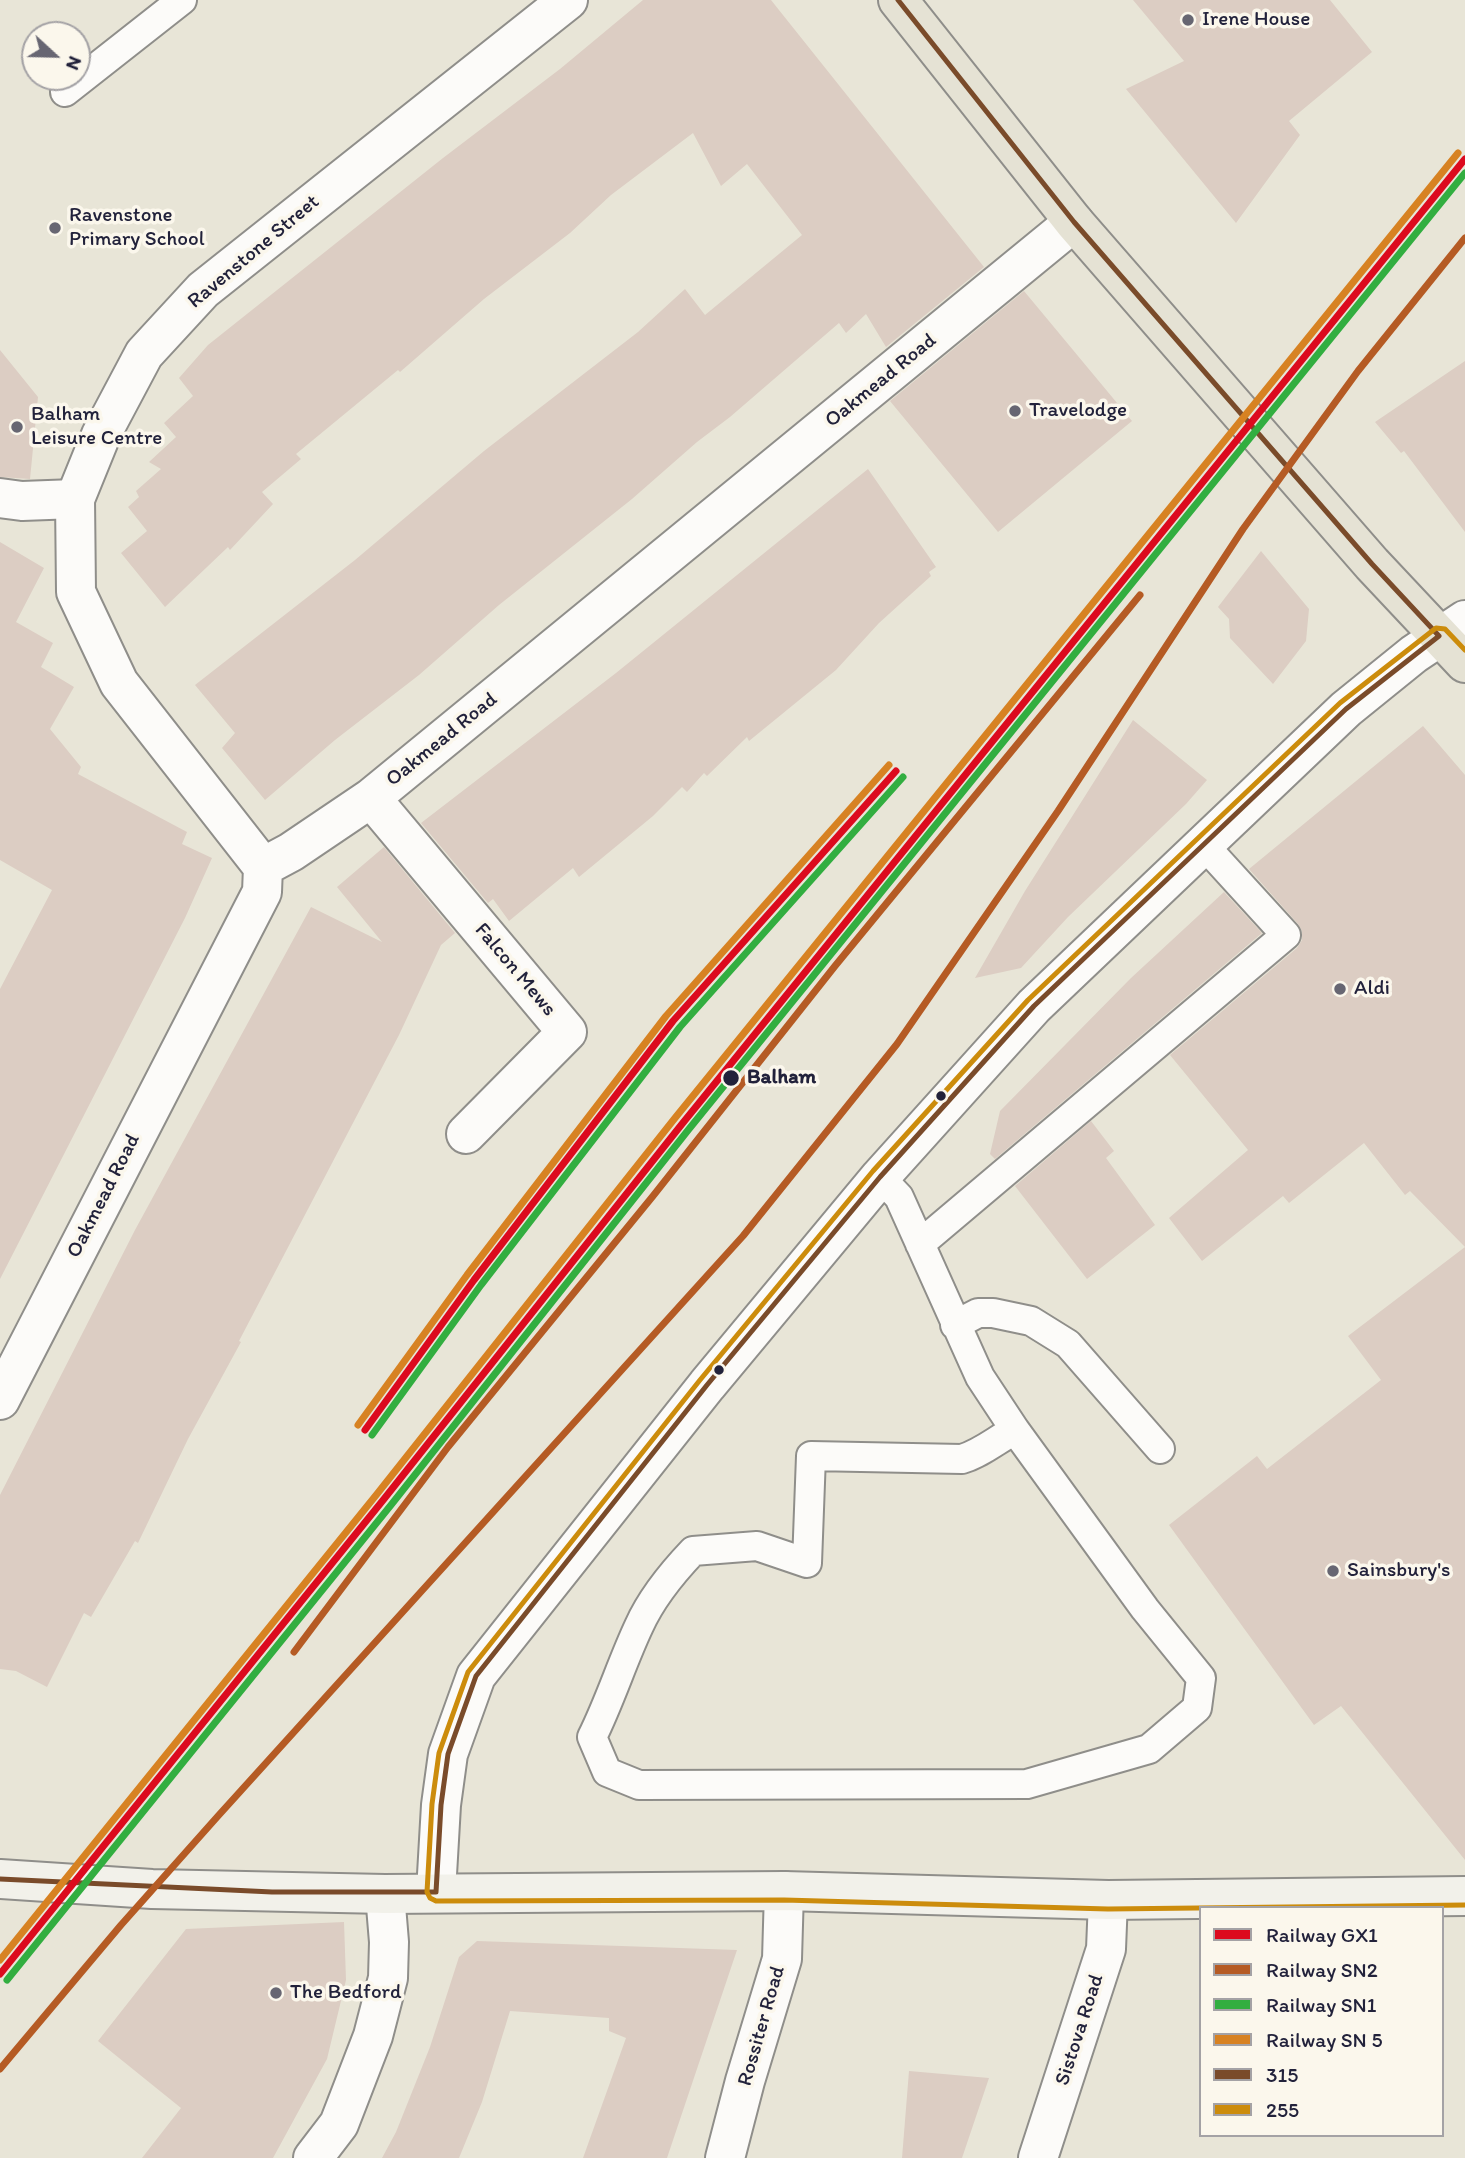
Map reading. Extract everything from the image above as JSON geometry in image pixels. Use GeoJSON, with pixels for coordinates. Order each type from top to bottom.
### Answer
{"type":"FeatureCollection","features":[{"type":"Feature","properties":{"kind":"highway"},"geometry":{"type":"LineString","coordinates":[[898,0],[1074,222],[1372,564],[1452,628],[1465,663]]}},
{"type":"Feature","properties":{"kind":"main road"},"geometry":{"type":"LineString","coordinates":[[0,1879],[152,1889],[385,1894],[784,1891],[1108,1900],[1465,1896]]}},
{"type":"Feature","properties":{"kind":"street","name":"Ravenstone Street"},"geometry":{"type":"LineString","coordinates":[[262,867],[119,683],[76,592],[75,499],[101,436],[144,354],[203,290],[568,0]]}},
{"type":"Feature","properties":{"kind":"street","name":"Oakmead Road"},"geometry":{"type":"LineString","coordinates":[[0,1401],[194,1019],[262,892],[262,867],[291,852],[371,797],[1074,222]]}},
{"type":"Feature","properties":{"kind":"street"},"geometry":{"type":"LineString","coordinates":[[0,498],[22,501],[75,499]]}},
{"type":"Feature","properties":{"kind":"street"},"geometry":{"type":"LineString","coordinates":[[436,1892],[441,1805],[448,1754],[476,1676],[707,1385],[880,1177],[1034,1006],[1346,709],[1452,628]]}},
{"type":"Feature","properties":{"kind":"street","name":"Falcon Mews"},"geometry":{"type":"LineString","coordinates":[[371,797],[566,1032],[466,1134]]}},
{"type":"Feature","properties":{"kind":"street","name":"Rossiter Road"},"geometry":{"type":"LineString","coordinates":[[725,2158],[782,1959],[784,1891]]}},
{"type":"Feature","properties":{"kind":"street"},"geometry":{"type":"LineString","coordinates":[[313,2158],[339,2124],[373,2036],[388,1978],[389,1942],[385,1894]]}},
{"type":"Feature","properties":{"kind":"street","name":"Sistova Road"},"geometry":{"type":"LineString","coordinates":[[1038,2158],[1106,1949],[1108,1900]]}},
{"type":"Feature","properties":{"kind":"lane"},"geometry":{"type":"LineString","coordinates":[[65,92],[182,0]]}},
{"type":"Feature","properties":{"kind":"lane"},"geometry":{"type":"LineString","coordinates":[[920,1244],[1286,935],[1203,844]]}},
{"type":"Feature","properties":{"kind":"lane"},"geometry":{"type":"LineString","coordinates":[[880,1177],[899,1196],[955,1325],[981,1377],[1015,1430],[1145,1609],[1200,1678],[1197,1708],[1149,1749],[1027,1784],[639,1785],[607,1772],[592,1737],[610,1700],[639,1624],[668,1577],[694,1551],[757,1546],[807,1563],[811,1456],[962,1459],[980,1453],[1015,1430]]}},
{"type":"Feature","properties":{"kind":"lane"},"geometry":{"type":"LineString","coordinates":[[955,1325],[978,1313],[993,1313],[1031,1321],[1068,1344],[1160,1448]]}},
{"type":"Feature","properties":{"kind":"building"},"geometry":{"type":"Polygon","coordinates":[[[643,0],[771,0],[984,267],[886,347],[866,314],[846,333],[839,323],[632,499],[499,605],[419,675],[335,740],[265,800],[222,748],[235,733],[195,685],[355,560],[484,451],[638,332],[685,289],[705,315],[802,235],[747,164],[721,186],[693,133],[611,195],[570,233],[484,299],[400,372],[398,370],[296,454],[301,459],[262,492],[273,504],[230,550],[228,547],[165,607],[121,553],[147,531],[128,507],[139,497],[136,491],[161,469],[149,462],[176,437],[164,423],[193,396],[179,378],[208,345],[443,158],[560,69],[643,0]]]}},
{"type":"Feature","properties":{"kind":"building"},"geometry":{"type":"Polygon","coordinates":[[[1133,0],[1330,0],[1372,52],[1289,121],[1300,135],[1236,223],[1126,89],[1184,61],[1133,0]]]}},
{"type":"Feature","properties":{"kind":"building"},"geometry":{"type":"Polygon","coordinates":[[[1024,291],[1132,421],[998,532],[890,401],[1024,291]]]}},
{"type":"Feature","properties":{"kind":"building","name":"Balham Leisure Centre"},"geometry":{"type":"Polygon","coordinates":[[[0,350],[38,397],[30,479],[0,477],[0,350]]]}},
{"type":"Feature","properties":{"kind":"building"},"geometry":{"type":"Polygon","coordinates":[[[1465,361],[1465,532],[1404,451],[1401,453],[1375,422],[1465,361]]]}},
{"type":"Feature","properties":{"kind":"building"},"geometry":{"type":"Polygon","coordinates":[[[868,469],[936,567],[929,572],[931,576],[879,623],[836,670],[749,741],[747,737],[707,776],[704,773],[687,792],[682,787],[653,816],[579,877],[573,868],[509,921],[493,899],[488,903],[421,823],[616,673],[868,469]]]}},
{"type":"Feature","properties":{"kind":"building"},"geometry":{"type":"Polygon","coordinates":[[[0,542],[44,568],[16,622],[53,643],[41,667],[74,687],[50,729],[81,767],[78,774],[187,832],[182,844],[212,858],[185,918],[0,1279],[0,989],[52,890],[0,860],[0,542]]]}},
{"type":"Feature","properties":{"kind":"building"},"geometry":{"type":"Polygon","coordinates":[[[1261,551],[1309,609],[1306,641],[1273,684],[1230,638],[1229,619],[1218,607],[1261,551]]]}},
{"type":"Feature","properties":{"kind":"building"},"geometry":{"type":"Polygon","coordinates":[[[1133,720],[1207,780],[1186,804],[1068,917],[1021,968],[975,978],[1025,891],[1133,720]]]}},
{"type":"Feature","properties":{"kind":"building"},"geometry":{"type":"Polygon","coordinates":[[[1423,726],[1465,775],[1465,1247],[1410,1191],[1405,1195],[1364,1143],[1289,1203],[1283,1196],[1202,1261],[1169,1218],[1248,1150],[1170,1055],[1297,948],[1302,940],[1302,931],[1298,924],[1249,869],[1423,726]]]}},
{"type":"Feature","properties":{"kind":"building"},"geometry":{"type":"Polygon","coordinates":[[[384,847],[455,933],[441,945],[399,1035],[188,1439],[138,1543],[135,1541],[91,1617],[84,1613],[47,1687],[16,1671],[0,1669],[0,1495],[135,1230],[311,907],[382,942],[337,887],[384,847]]]}},
{"type":"Feature","properties":{"kind":"building"},"geometry":{"type":"Polygon","coordinates":[[[1224,892],[1262,933],[995,1159],[990,1154],[1000,1111],[1131,978],[1224,892]]]}},
{"type":"Feature","properties":{"kind":"building"},"geometry":{"type":"Polygon","coordinates":[[[1091,1121],[1114,1151],[1106,1158],[1155,1225],[1087,1279],[1015,1186],[1091,1121]]]}},
{"type":"Feature","properties":{"kind":"building","name":"Sainsbury's"},"geometry":{"type":"Polygon","coordinates":[[[1465,1247],[1465,1860],[1341,1706],[1314,1725],[1169,1525],[1257,1456],[1267,1469],[1381,1380],[1348,1336],[1465,1247]]]}},
{"type":"Feature","properties":{"kind":"building"},"geometry":{"type":"Polygon","coordinates":[[[344,1922],[346,1980],[327,2059],[273,2158],[142,2158],[181,2108],[98,2041],[186,1929],[344,1922]]]}},
{"type":"Feature","properties":{"kind":"building"},"geometry":{"type":"Polygon","coordinates":[[[477,1941],[737,1950],[667,2158],[583,2158],[626,2038],[609,2031],[609,2018],[510,2011],[482,2102],[459,2158],[382,2158],[396,2132],[430,2047],[459,1957],[477,1941]]]}},
{"type":"Feature","properties":{"kind":"building"},"geometry":{"type":"Polygon","coordinates":[[[909,2071],[989,2078],[962,2158],[902,2158],[909,2071]]]}},
{"type":"Feature","properties":{"kind":"rail line","name":"GX1"},"geometry":{"type":"LineString","coordinates":[[0,1974],[384,1499],[682,1124],[1465,159]]}},
{"type":"Feature","properties":{"kind":"rail line","name":"SN1"},"geometry":{"type":"LineString","coordinates":[[7,1980],[391,1505],[689,1129],[1465,173]]}},
{"type":"Feature","properties":{"kind":"rail line","name":"SN2"},"geometry":{"type":"LineString","coordinates":[[0,2069],[121,1925],[218,1816],[743,1236],[897,1044],[1058,811],[1243,529],[1358,371],[1465,238]]}},
{"type":"Feature","properties":{"kind":"rail line","name":"SN2"},"geometry":{"type":"LineString","coordinates":[[294,1652],[448,1447],[653,1196],[835,966],[1140,595]]}},
{"type":"Feature","properties":{"kind":"rail line","name":"GX1"},"geometry":{"type":"LineString","coordinates":[[365,1430],[474,1280],[673,1021],[896,771]]}},
{"type":"Feature","properties":{"kind":"rail line","name":"SN1"},"geometry":{"type":"LineString","coordinates":[[372,1435],[481,1285],[680,1027],[903,777]]}},
{"type":"Feature","properties":{"kind":"transit line","name":"315"},"geometry":{"type":"LineString","coordinates":[[898,0],[1074,222],[1372,564],[1439,636]]}},
{"type":"Feature","properties":{"kind":"transit line"},"geometry":{"type":"LineString","coordinates":[[0,1960],[377,1494],[675,1118],[1458,153]]}},
{"type":"Feature","properties":{"kind":"transit line","name":"255"},"geometry":{"type":"LineString","coordinates":[[1199,1908],[1108,1909],[784,1900],[436,1901],[430,1898],[427,1892],[432,1804],[439,1753],[468,1672],[700,1380],[873,1171],[1028,1000],[1340,703],[1436,628],[1445,629],[1465,650]]}},
{"type":"Feature","properties":{"kind":"transit line","name":"315"},"geometry":{"type":"LineString","coordinates":[[436,1892],[441,1805],[448,1754],[476,1676],[707,1385],[880,1177],[1034,1006],[1346,709],[1439,636]]}},
{"type":"Feature","properties":{"kind":"transit line"},"geometry":{"type":"LineString","coordinates":[[358,1425],[467,1275],[666,1016],[889,765]]}},
{"type":"Feature","properties":{"kind":"transit line","name":"315"},"geometry":{"type":"LineString","coordinates":[[0,1879],[272,1892],[436,1892]]}},
{"type":"Feature","properties":{"kind":"transit line","name":"255"},"geometry":{"type":"LineString","coordinates":[[1376,1906],[1465,1905]]}},
{"type":"Feature","properties":{"kind":"place","name":"Irene House"},"geometry":{"type":"Point","coordinates":[1188,20]}},
{"type":"Feature","properties":{"kind":"place","name":"Ravenstone Primary School"},"geometry":{"type":"Point","coordinates":[55,228]}},
{"type":"Feature","properties":{"kind":"place","name":"Travelodge"},"geometry":{"type":"Point","coordinates":[1015,411]}},
{"type":"Feature","properties":{"kind":"place","name":"Balham Leisure Centre"},"geometry":{"type":"Point","coordinates":[17,427]}},
{"type":"Feature","properties":{"kind":"place","name":"Aldi"},"geometry":{"type":"Point","coordinates":[1340,989]}},
{"type":"Feature","properties":{"kind":"place","name":"Balham"},"geometry":{"type":"Point","coordinates":[731,1078]}},
{"type":"Feature","properties":{"kind":"place","name":"Sainsbury's"},"geometry":{"type":"Point","coordinates":[1333,1571]}},
{"type":"Feature","properties":{"kind":"place","name":"The Bedford"},"geometry":{"type":"Point","coordinates":[276,1993]}}]}
